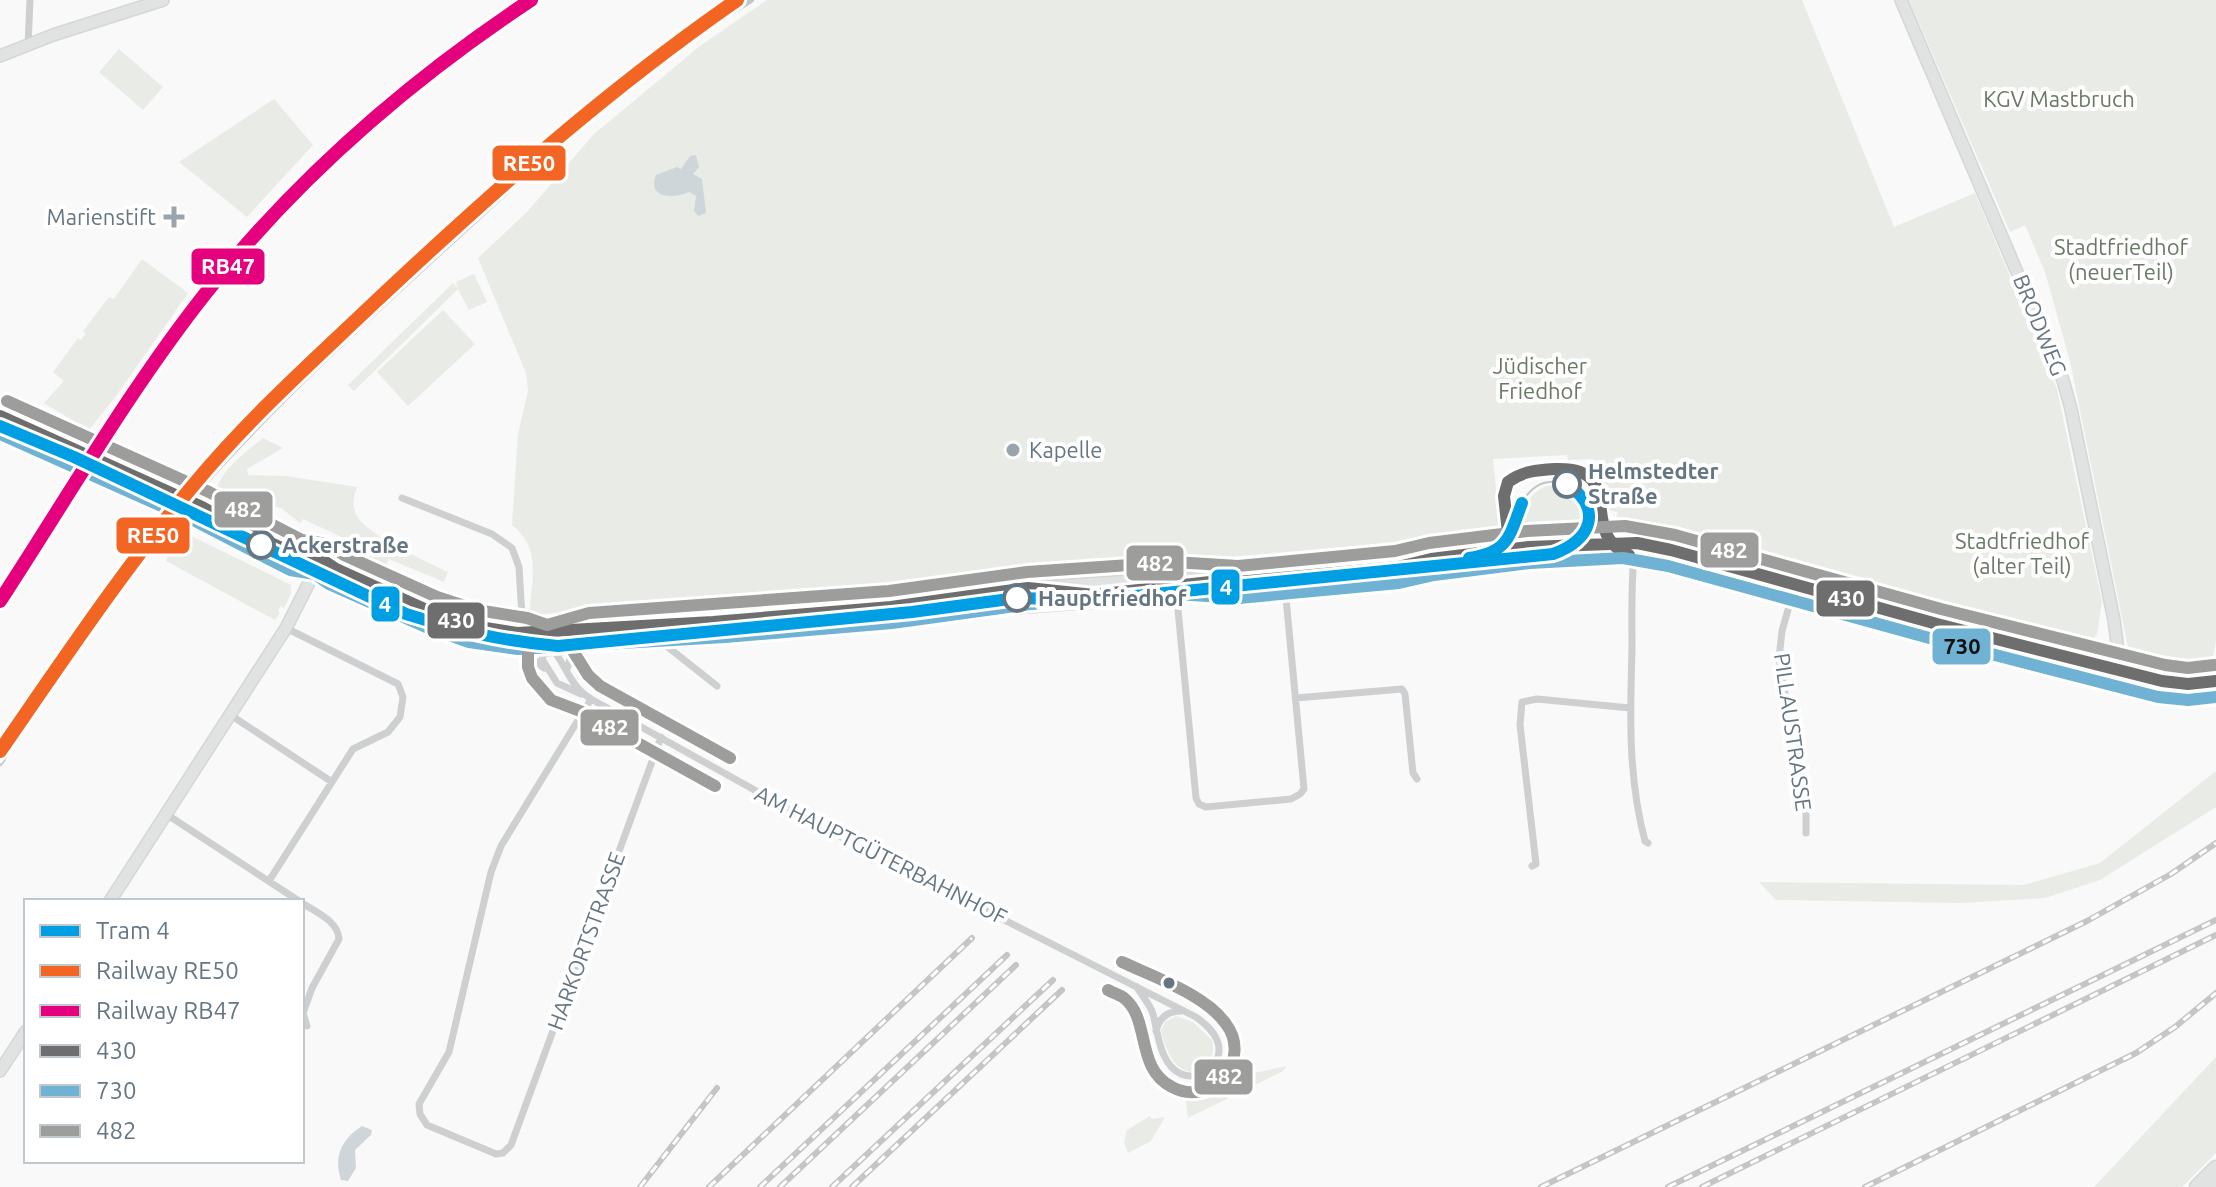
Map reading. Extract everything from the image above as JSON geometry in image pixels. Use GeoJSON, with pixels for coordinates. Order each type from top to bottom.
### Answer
{"type":"FeatureCollection","features":[{"type":"Feature","properties":{"kind":"highway"},"geometry":{"type":"LineString","coordinates":[[2197,1187],[2216,1168]]}},
{"type":"Feature","properties":{"kind":"highway"},"geometry":{"type":"LineString","coordinates":[[2211,1187],[2216,1182]]}},
{"type":"Feature","properties":{"kind":"main road"},"geometry":{"type":"LineString","coordinates":[[0,56],[163,0]]}},
{"type":"Feature","properties":{"kind":"main road","name":"BRODWEG"},"geometry":{"type":"LineString","coordinates":[[1901,0],[2068,393],[2114,620],[2117,643],[2112,667]]}},
{"type":"Feature","properties":{"kind":"main road"},"geometry":{"type":"LineString","coordinates":[[0,416],[75,455],[0,428]]}},
{"type":"Feature","properties":{"kind":"main road"},"geometry":{"type":"LineString","coordinates":[[1238,582],[1175,578],[1061,586],[878,609],[523,633],[488,629],[442,616],[336,569],[298,543],[239,516],[199,513],[228,540],[419,622],[482,640],[549,648],[1063,605],[1177,594],[1238,582],[1398,567],[1467,569],[1632,555],[1653,550],[1680,553]]}},
{"type":"Feature","properties":{"kind":"main road"},"geometry":{"type":"LineString","coordinates":[[1607,542],[1614,550],[1632,555],[1709,562]]}},
{"type":"Feature","properties":{"kind":"main road"},"geometry":{"type":"LineString","coordinates":[[1398,567],[1424,560],[1507,549],[1637,543],[2175,683],[2216,681]]}},
{"type":"Feature","properties":{"kind":"main road"},"geometry":{"type":"LineString","coordinates":[[111,899],[232,716],[286,628],[321,559]]}},
{"type":"Feature","properties":{"kind":"main road"},"geometry":{"type":"LineString","coordinates":[[1061,586],[1063,605]]}},
{"type":"Feature","properties":{"kind":"main road"},"geometry":{"type":"LineString","coordinates":[[0,1071],[24,1034]]}},
{"type":"Feature","properties":{"kind":"street"},"geometry":{"type":"LineString","coordinates":[[28,45],[30,0]]}},
{"type":"Feature","properties":{"kind":"street"},"geometry":{"type":"LineString","coordinates":[[402,498],[492,534],[512,548],[519,567],[523,633],[518,639],[482,640]]}},
{"type":"Feature","properties":{"kind":"street"},"geometry":{"type":"LineString","coordinates":[[1632,555],[1630,708],[1634,789],[1648,843]]}},
{"type":"Feature","properties":{"kind":"street"},"geometry":{"type":"LineString","coordinates":[[1175,578],[1196,798],[1199,804],[1206,807],[1291,799],[1304,789],[1284,577]]}},
{"type":"Feature","properties":{"kind":"street","name":"PILLAUSTRASSE"},"geometry":{"type":"LineString","coordinates":[[1795,585],[1782,631],[1779,658],[1806,814],[1806,833]]}},
{"type":"Feature","properties":{"kind":"street"},"geometry":{"type":"LineString","coordinates":[[269,881],[353,749],[388,732],[400,717],[403,697],[398,684],[286,628]]}},
{"type":"Feature","properties":{"kind":"street"},"geometry":{"type":"LineString","coordinates":[[546,670],[542,660],[549,648],[590,629]]}},
{"type":"Feature","properties":{"kind":"street"},"geometry":{"type":"LineString","coordinates":[[523,633],[549,648]]}},
{"type":"Feature","properties":{"kind":"street"},"geometry":{"type":"LineString","coordinates":[[658,639],[717,686]]}},
{"type":"Feature","properties":{"kind":"street"},"geometry":{"type":"LineString","coordinates":[[482,640],[492,648],[530,657],[546,670]]}},
{"type":"Feature","properties":{"kind":"street"},"geometry":{"type":"LineString","coordinates":[[567,671],[571,656],[582,647]]}},
{"type":"Feature","properties":{"kind":"street","name":"AM HAUPTGÜTERBAHNHOF"},"geometry":{"type":"LineString","coordinates":[[549,648],[572,682],[588,697]]}},
{"type":"Feature","properties":{"kind":"street","name":"AM HAUPTGÜTERBAHNHOF"},"geometry":{"type":"LineString","coordinates":[[546,670],[562,687],[588,697],[821,827],[1187,1012],[1203,1023],[1217,1039],[1218,1054],[1211,1069],[1196,1076],[1177,1072],[1157,1037],[1151,1010],[1137,987]]}},
{"type":"Feature","properties":{"kind":"street"},"geometry":{"type":"LineString","coordinates":[[1296,698],[1402,689],[1413,773],[1417,779]]}},
{"type":"Feature","properties":{"kind":"street","name":"HARKORTSTRASSE"},"geometry":{"type":"LineString","coordinates":[[588,697],[501,846],[491,872],[449,1052],[419,1104],[423,1121],[433,1129],[496,1154],[503,1153],[511,1145],[661,737]]}},
{"type":"Feature","properties":{"kind":"street"},"geometry":{"type":"LineString","coordinates":[[1532,866],[1536,864],[1520,725],[1522,702],[1537,699],[1630,708]]}},
{"type":"Feature","properties":{"kind":"street"},"geometry":{"type":"LineString","coordinates":[[232,716],[332,782]]}},
{"type":"Feature","properties":{"kind":"street"},"geometry":{"type":"LineString","coordinates":[[166,814],[296,899]]}},
{"type":"Feature","properties":{"kind":"street"},"geometry":{"type":"LineString","coordinates":[[304,905],[339,931],[339,939],[312,988],[304,1010]]}},
{"type":"Feature","properties":{"kind":"street"},"geometry":{"type":"LineString","coordinates":[[1157,1037],[1158,1025],[1164,1017],[1176,1011],[1187,1012]]}},
{"type":"Feature","properties":{"kind":"street"},"geometry":{"type":"LineString","coordinates":[[304,1016],[307,1026]]}},
{"type":"Feature","properties":{"kind":"green space","name":"Hauptfriedhof"},"geometry":{"type":"Polygon","coordinates":[[[767,0],[1802,0],[1894,227],[1975,193],[2057,389],[2102,602],[2097,635],[2093,639],[2046,631],[1662,533],[1663,528],[1617,517],[1618,512],[1609,510],[1600,466],[1596,467],[1593,459],[1568,460],[1567,455],[1493,459],[1500,529],[1495,535],[1492,535],[1491,527],[1484,528],[1478,535],[533,615],[530,609],[531,553],[512,525],[518,434],[528,391],[526,373],[478,258],[528,211],[593,135],[700,46],[767,0]]]}},
{"type":"Feature","properties":{"kind":"green space"},"geometry":{"type":"Polygon","coordinates":[[[1909,0],[2216,0],[2216,642],[2211,665],[2195,669],[2187,667],[2186,670],[2132,656],[2129,652],[2070,361],[2045,272],[2025,225],[2010,232],[1909,0]]]}},
{"type":"Feature","properties":{"kind":"green space"},"geometry":{"type":"Polygon","coordinates":[[[119,49],[163,87],[143,110],[99,72],[119,49]]]}},
{"type":"Feature","properties":{"kind":"green space"},"geometry":{"type":"Polygon","coordinates":[[[274,99],[313,145],[247,217],[179,162],[274,99]]]}},
{"type":"Feature","properties":{"kind":"green space"},"geometry":{"type":"Polygon","coordinates":[[[142,259],[188,293],[89,430],[44,403],[64,381],[53,372],[78,338],[81,340],[86,334],[83,331],[109,297],[114,299],[142,259]]]}},
{"type":"Feature","properties":{"kind":"green space"},"geometry":{"type":"Polygon","coordinates":[[[474,274],[487,302],[469,310],[458,289],[354,391],[348,385],[453,283],[458,288],[456,282],[474,274]]]}},
{"type":"Feature","properties":{"kind":"green space"},"geometry":{"type":"Polygon","coordinates":[[[443,310],[475,344],[408,406],[377,372],[443,310]]]}},
{"type":"Feature","properties":{"kind":"green space"},"geometry":{"type":"Polygon","coordinates":[[[263,438],[283,448],[247,469],[248,475],[286,476],[357,487],[354,509],[363,523],[398,547],[448,572],[444,582],[389,559],[383,571],[345,553],[350,541],[303,519],[300,523],[281,508],[218,495],[226,472],[263,438]]]}},
{"type":"Feature","properties":{"kind":"green space"},"geometry":{"type":"Polygon","coordinates":[[[1546,486],[1564,487],[1576,495],[1583,508],[1585,526],[1517,532],[1526,505],[1546,486]]]}},
{"type":"Feature","properties":{"kind":"green space"},"geometry":{"type":"Polygon","coordinates":[[[179,530],[291,585],[291,594],[284,608],[280,606],[275,620],[166,561],[179,530]]]}},
{"type":"Feature","properties":{"kind":"green space"},"geometry":{"type":"Polygon","coordinates":[[[2216,771],[2216,807],[2100,880],[2045,898],[1961,903],[1776,900],[1759,882],[2024,885],[2100,863],[2216,771]]]}},
{"type":"Feature","properties":{"kind":"green space"},"geometry":{"type":"Polygon","coordinates":[[[1176,1016],[1193,1022],[1212,1040],[1212,1055],[1199,1071],[1185,1071],[1167,1050],[1161,1031],[1165,1022],[1176,1016]]]}},
{"type":"Feature","properties":{"kind":"green space"},"geometry":{"type":"Polygon","coordinates":[[[2216,1057],[2216,1153],[2182,1187],[2094,1187],[2216,1057]]]}},
{"type":"Feature","properties":{"kind":"green space"},"geometry":{"type":"Polygon","coordinates":[[[1287,1066],[1283,1071],[1188,1118],[1186,1100],[1235,1077],[1287,1066]]]}},
{"type":"Feature","properties":{"kind":"green space"},"geometry":{"type":"Polygon","coordinates":[[[1150,1116],[1152,1119],[1165,1117],[1151,1141],[1128,1153],[1124,1142],[1127,1130],[1150,1116]]]}},
{"type":"Feature","properties":{"kind":"shaded area"},"geometry":{"type":"Polygon","coordinates":[[[696,155],[699,167],[693,174],[702,179],[706,213],[698,216],[694,211],[696,196],[689,192],[676,196],[663,195],[655,189],[654,183],[656,175],[677,167],[681,169],[690,156],[696,155]]]}},
{"type":"Feature","properties":{"kind":"shaded area"},"geometry":{"type":"Polygon","coordinates":[[[362,1126],[372,1130],[371,1135],[355,1150],[356,1168],[348,1181],[341,1180],[338,1163],[341,1149],[344,1142],[362,1126]]]}},
{"type":"Feature","properties":{"kind":"tunnel"},"geometry":{"type":"LineString","coordinates":[[78,450],[202,507]]}},
{"type":"Feature","properties":{"kind":"tunnel"},"geometry":{"type":"LineString","coordinates":[[73,461],[196,518]]}},
{"type":"Feature","properties":{"kind":"tram line","name":"4"},"geometry":{"type":"LineString","coordinates":[[0,426],[74,457],[406,614],[481,634],[558,646],[912,612],[1017,598],[1095,600],[1553,554],[1576,541],[1588,524],[1586,504],[1567,484]]}},
{"type":"Feature","properties":{"kind":"tram line"},"geometry":{"type":"LineString","coordinates":[[1522,503],[1530,491],[1541,484],[1567,484]]}},
{"type":"Feature","properties":{"kind":"tram line","name":"4"},"geometry":{"type":"LineString","coordinates":[[1469,558],[1492,552],[1506,541],[1522,503]]}},
{"type":"Feature","properties":{"kind":"railway"},"geometry":{"type":"LineString","coordinates":[[0,763],[96,623],[172,521],[264,419],[367,319],[572,133],[677,50],[751,0]]}},
{"type":"Feature","properties":{"kind":"railway"},"geometry":{"type":"LineString","coordinates":[[1541,1187],[2087,921],[2171,874],[2216,843]]}},
{"type":"Feature","properties":{"kind":"railway"},"geometry":{"type":"LineString","coordinates":[[1668,1187],[2216,920]]}},
{"type":"Feature","properties":{"kind":"railway"},"geometry":{"type":"LineString","coordinates":[[1702,1187],[2216,935]]}},
{"type":"Feature","properties":{"kind":"railway"},"geometry":{"type":"LineString","coordinates":[[709,1187],[972,938]]}},
{"type":"Feature","properties":{"kind":"railway"},"geometry":{"type":"LineString","coordinates":[[760,1187],[1007,955]]}},
{"type":"Feature","properties":{"kind":"railway"},"geometry":{"type":"LineString","coordinates":[[780,1187],[1016,965]]}},
{"type":"Feature","properties":{"kind":"railway"},"geometry":{"type":"LineString","coordinates":[[832,1187],[1053,980]]}},
{"type":"Feature","properties":{"kind":"railway"},"geometry":{"type":"LineString","coordinates":[[852,1187],[1062,990]]}},
{"type":"Feature","properties":{"kind":"railway"},"geometry":{"type":"LineString","coordinates":[[1865,1187],[2136,1053],[2175,1027],[2216,993]]}},
{"type":"Feature","properties":{"kind":"railway"},"geometry":{"type":"LineString","coordinates":[[640,1187],[717,1088]]}},
{"type":"Feature","properties":{"kind":"rail line","name":"RB47"},"geometry":{"type":"LineString","coordinates":[[0,601],[99,445],[177,330],[240,251],[356,134],[441,64],[531,0]]}},
{"type":"Feature","properties":{"kind":"rail line","name":"RE50"},"geometry":{"type":"LineString","coordinates":[[0,751],[144,547],[196,482],[260,412],[506,183],[642,70],[737,0]]}},
{"type":"Feature","properties":{"kind":"transit line","name":"482"},"geometry":{"type":"LineString","coordinates":[[7,401],[209,492],[302,540],[327,544],[344,555],[437,597],[477,610],[527,618],[547,625],[589,613],[889,591],[1027,572],[1174,562],[1238,566],[1395,551],[1429,543],[1527,531],[1625,526],[1675,535],[1941,609],[2165,665],[2188,668],[2214,665]]}},
{"type":"Feature","properties":{"kind":"transit line","name":"430"},"geometry":{"type":"LineString","coordinates":[[0,416],[202,507],[297,555],[321,559],[336,569],[431,612],[473,626],[517,633],[713,622],[891,607],[1028,588],[1094,595],[1219,581],[1238,582],[1398,567],[1431,559],[1529,547],[1637,543],[2162,681],[2188,684],[2216,681]]}},
{"type":"Feature","properties":{"kind":"transit line","name":"730"},"geometry":{"type":"LineString","coordinates":[[0,434],[195,521],[290,570],[315,574],[329,584],[426,627],[469,642],[518,649],[892,623],[1030,604],[1175,594],[1239,598],[1399,583],[1434,575],[1530,563],[1623,558],[1668,566],[2158,697],[2188,700],[2216,697]]}},
{"type":"Feature","properties":{"kind":"transit line","name":"430"},"geometry":{"type":"LineString","coordinates":[[1491,564],[1506,558],[1510,551],[1504,496],[1508,482],[1525,473],[1549,469],[1577,471],[1590,478],[1597,489],[1605,532],[1614,545],[1629,555]]}},
{"type":"Feature","properties":{"kind":"transit line","name":"482"},"geometry":{"type":"LineString","coordinates":[[573,651],[588,675],[600,686],[730,758]]}},
{"type":"Feature","properties":{"kind":"transit line","name":"482"},"geometry":{"type":"LineString","coordinates":[[528,652],[532,678],[551,700],[580,711],[715,786]]}},
{"type":"Feature","properties":{"kind":"transit line","name":"482"},"geometry":{"type":"LineString","coordinates":[[1108,990],[1124,998],[1132,1007],[1148,1056],[1160,1079],[1187,1092],[1201,1091],[1224,1077],[1234,1052],[1233,1038],[1226,1024],[1193,996],[1122,962]]}},
{"type":"Feature","properties":{"kind":"place","name":"Marienstift"},"geometry":{"type":"Point","coordinates":[174,217]}},
{"type":"Feature","properties":{"kind":"place","name":"Kapelle"},"geometry":{"type":"Point","coordinates":[1013,450]}},
{"type":"Feature","properties":{"kind":"place","name":"Helmstedter Straße"},"geometry":{"type":"Point","coordinates":[1567,484]}},
{"type":"Feature","properties":{"kind":"place","name":"Ackerstraße"},"geometry":{"type":"Point","coordinates":[261,545]}},
{"type":"Feature","properties":{"kind":"place","name":"Hauptfriedhof"},"geometry":{"type":"Point","coordinates":[1017,598]}},
{"type":"Feature","properties":{"kind":"park label","name":"KGV Mastbruch"},"geometry":{"type":"Point","coordinates":[2059,99]}},
{"type":"Feature","properties":{"kind":"park label","name":"Stadtfriedhof (neuerTeil)"},"geometry":{"type":"Point","coordinates":[2121,260]}},
{"type":"Feature","properties":{"kind":"park label","name":"Jüdischer Friedhof"},"geometry":{"type":"Point","coordinates":[1540,378]}},
{"type":"Feature","properties":{"kind":"park label","name":"Stadtfriedhof (alter Teil)"},"geometry":{"type":"Point","coordinates":[2022,554]}}]}
